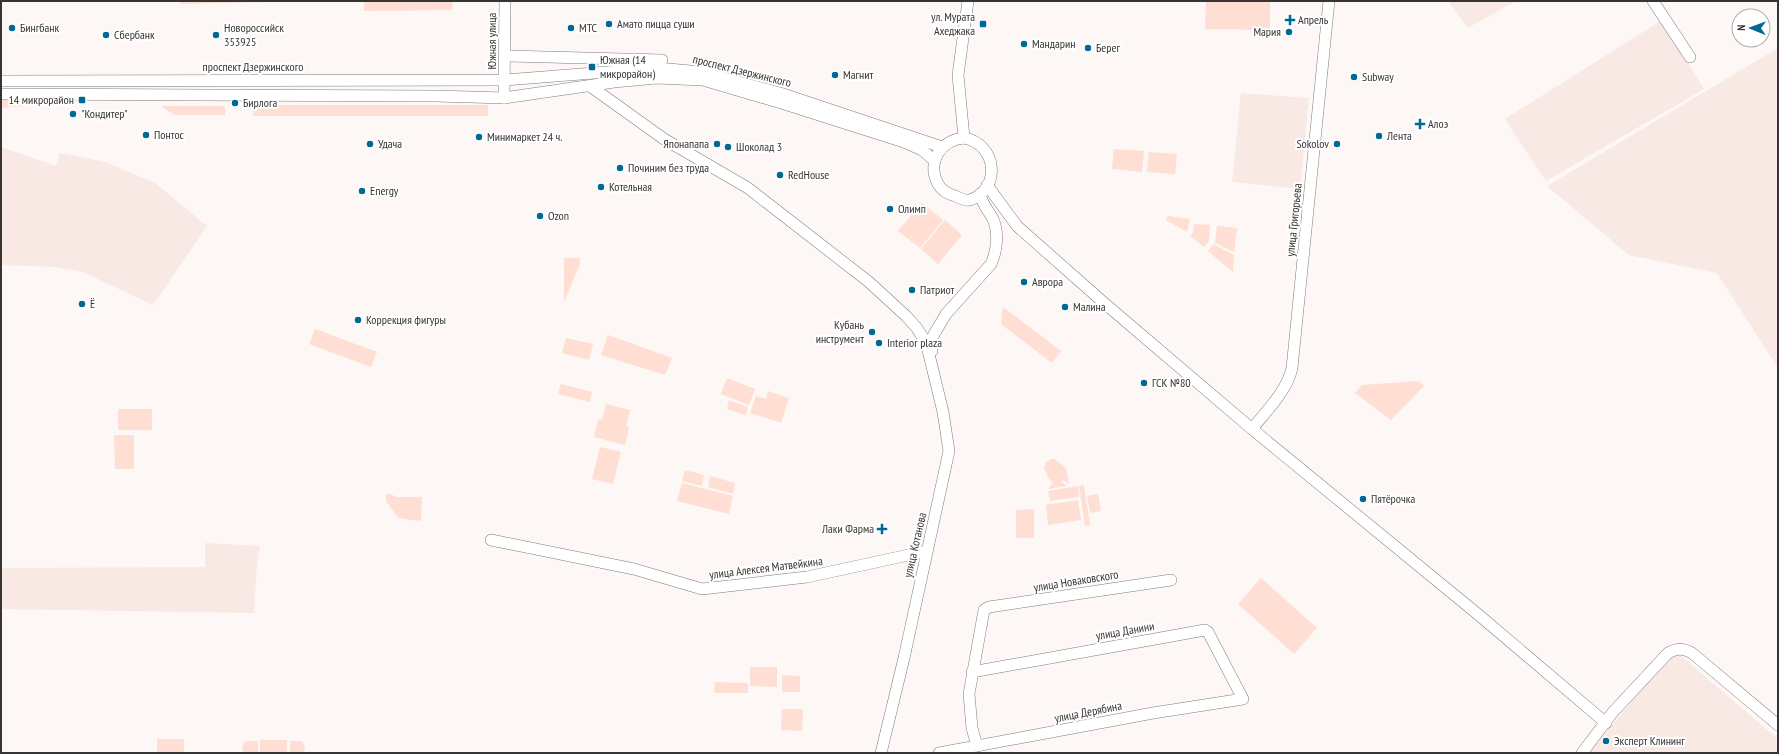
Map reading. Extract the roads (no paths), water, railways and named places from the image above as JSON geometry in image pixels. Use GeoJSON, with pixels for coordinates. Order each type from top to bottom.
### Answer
{"type":"FeatureCollection","features":[{"type":"Feature","properties":{"kind":"street","name":"Южная улица"},"geometry":{"type":"LineString","coordinates":[[504,80],[505,1]]}},
{"type":"Feature","properties":{"kind":"street"},"geometry":{"type":"LineString","coordinates":[[964,138],[958,75],[968,1]]}},
{"type":"Feature","properties":{"kind":"street","name":"улица Григорьева"},"geometry":{"type":"LineString","coordinates":[[1252,428],[1283,390],[1292,368],[1329,1]]}},
{"type":"Feature","properties":{"kind":"street"},"geometry":{"type":"LineString","coordinates":[[1653,1],[1690,57]]}},
{"type":"Feature","properties":{"kind":"street"},"geometry":{"type":"LineString","coordinates":[[505,56],[662,60]]}},
{"type":"Feature","properties":{"kind":"street","name":"проспект Дзержинского"},"geometry":{"type":"LineString","coordinates":[[1,81],[504,80],[658,68],[701,72],[780,93],[942,147]]}},
{"type":"Feature","properties":{"kind":"street","name":"проспект Дзержинского"},"geometry":{"type":"LineString","coordinates":[[1,94],[428,96],[504,98],[656,78],[703,80],[904,142],[922,150],[935,161]]}},
{"type":"Feature","properties":{"kind":"street"},"geometry":{"type":"LineString","coordinates":[[63,80],[63,95]]}},
{"type":"Feature","properties":{"kind":"street"},"geometry":{"type":"LineString","coordinates":[[504,80],[504,98]]}},
{"type":"Feature","properties":{"kind":"street"},"geometry":{"type":"LineString","coordinates":[[603,84],[601,89],[606,96]]}},
{"type":"Feature","properties":{"kind":"street"},"geometry":{"type":"LineString","coordinates":[[590,86],[664,139],[748,188],[870,282],[916,327],[926,342]]}},
{"type":"Feature","properties":{"kind":"street"},"geometry":{"type":"LineString","coordinates":[[926,342],[930,330],[964,286],[983,266],[992,240],[991,225],[987,217],[969,200],[953,196],[941,188],[937,182],[935,161],[942,147],[948,142],[964,138],[978,142],[987,152],[990,158],[992,172],[987,185],[980,194],[969,200]]}},
{"type":"Feature","properties":{"kind":"street"},"geometry":{"type":"LineString","coordinates":[[987,185],[1018,226],[1103,302],[1606,723]]}},
{"type":"Feature","properties":{"kind":"street"},"geometry":{"type":"LineString","coordinates":[[943,412],[943,399],[930,341],[946,314],[991,264],[996,248],[995,225],[981,200],[980,194]]}},
{"type":"Feature","properties":{"kind":"street"},"geometry":{"type":"LineString","coordinates":[[995,225],[998,221],[1010,217]]}},
{"type":"Feature","properties":{"kind":"street"},"geometry":{"type":"LineString","coordinates":[[916,327],[930,330]]}},
{"type":"Feature","properties":{"kind":"street","name":"улица Котанова"},"geometry":{"type":"LineString","coordinates":[[880,753],[904,658],[948,451],[943,412],[926,342]]}},
{"type":"Feature","properties":{"kind":"street","name":"улица Алексея Матвейкина"},"geometry":{"type":"LineString","coordinates":[[491,540],[619,565],[702,589],[807,577],[927,551]]}},
{"type":"Feature","properties":{"kind":"street","name":"улица Новаковского"},"geometry":{"type":"LineString","coordinates":[[972,672],[984,610],[988,607],[1171,580]]}},
{"type":"Feature","properties":{"kind":"street","name":"улица Данини"},"geometry":{"type":"LineString","coordinates":[[972,672],[1205,630],[1208,632],[1243,699]]}},
{"type":"Feature","properties":{"kind":"street"},"geometry":{"type":"LineString","coordinates":[[1582,753],[1613,712],[1668,653],[1676,649],[1684,649],[1692,653],[1778,725]]}},
{"type":"Feature","properties":{"kind":"street"},"geometry":{"type":"LineString","coordinates":[[972,672],[969,694],[972,728],[977,746]]}},
{"type":"Feature","properties":{"kind":"street","name":"улица Дерябина"},"geometry":{"type":"LineString","coordinates":[[939,753],[1146,714],[1243,699]]}},
{"type":"Feature","properties":{"kind":"place","name":"Апрель"},"geometry":{"type":"Point","coordinates":[1290,20]}},
{"type":"Feature","properties":{"kind":"place","name":"Амато пицца суши"},"geometry":{"type":"Point","coordinates":[609,24]}},
{"type":"Feature","properties":{"kind":"place","name":"ул. Мурата Ахеджака"},"geometry":{"type":"Point","coordinates":[983,24]}},
{"type":"Feature","properties":{"kind":"place","name":"Бингбанк"},"geometry":{"type":"Point","coordinates":[12,28]}},
{"type":"Feature","properties":{"kind":"place","name":"МТС"},"geometry":{"type":"Point","coordinates":[571,28]}},
{"type":"Feature","properties":{"kind":"place","name":"Мария"},"geometry":{"type":"Point","coordinates":[1289,32]}},
{"type":"Feature","properties":{"kind":"place","name":"Сбербанк"},"geometry":{"type":"Point","coordinates":[106,35]}},
{"type":"Feature","properties":{"kind":"place","name":"Новороссийск 353925"},"geometry":{"type":"Point","coordinates":[216,35]}},
{"type":"Feature","properties":{"kind":"place","name":"Мандарин"},"geometry":{"type":"Point","coordinates":[1024,44]}},
{"type":"Feature","properties":{"kind":"place","name":"Берег"},"geometry":{"type":"Point","coordinates":[1088,48]}},
{"type":"Feature","properties":{"kind":"place","name":"Южная (14 микрорайон)"},"geometry":{"type":"Point","coordinates":[592,67]}},
{"type":"Feature","properties":{"kind":"place","name":"Магнит"},"geometry":{"type":"Point","coordinates":[835,75]}},
{"type":"Feature","properties":{"kind":"place","name":"Subway"},"geometry":{"type":"Point","coordinates":[1354,77]}},
{"type":"Feature","properties":{"kind":"place","name":"14 микрорайон"},"geometry":{"type":"Point","coordinates":[82,100]}},
{"type":"Feature","properties":{"kind":"place","name":"Бирлога"},"geometry":{"type":"Point","coordinates":[235,103]}},
{"type":"Feature","properties":{"kind":"place","name":"\"Кондитер\""},"geometry":{"type":"Point","coordinates":[73,114]}},
{"type":"Feature","properties":{"kind":"place","name":"Алоэ"},"geometry":{"type":"Point","coordinates":[1420,124]}},
{"type":"Feature","properties":{"kind":"place","name":"Понтос"},"geometry":{"type":"Point","coordinates":[146,135]}},
{"type":"Feature","properties":{"kind":"place","name":"Лента"},"geometry":{"type":"Point","coordinates":[1379,136]}},
{"type":"Feature","properties":{"kind":"place","name":"Минимаркет 24 ч."},"geometry":{"type":"Point","coordinates":[479,137]}},
{"type":"Feature","properties":{"kind":"place","name":"Удача"},"geometry":{"type":"Point","coordinates":[370,144]}},
{"type":"Feature","properties":{"kind":"place","name":"Японапапа"},"geometry":{"type":"Point","coordinates":[717,144]}},
{"type":"Feature","properties":{"kind":"place","name":"Sokolov"},"geometry":{"type":"Point","coordinates":[1337,144]}},
{"type":"Feature","properties":{"kind":"place","name":"Шоколад 3"},"geometry":{"type":"Point","coordinates":[728,147]}},
{"type":"Feature","properties":{"kind":"place","name":"Починим без труда"},"geometry":{"type":"Point","coordinates":[620,168]}},
{"type":"Feature","properties":{"kind":"place","name":"RedHouse"},"geometry":{"type":"Point","coordinates":[780,175]}},
{"type":"Feature","properties":{"kind":"place","name":"Котельная"},"geometry":{"type":"Point","coordinates":[601,187]}},
{"type":"Feature","properties":{"kind":"place","name":"Energy"},"geometry":{"type":"Point","coordinates":[362,191]}},
{"type":"Feature","properties":{"kind":"place","name":"Олимп"},"geometry":{"type":"Point","coordinates":[890,209]}},
{"type":"Feature","properties":{"kind":"place","name":"Ozon"},"geometry":{"type":"Point","coordinates":[540,216]}},
{"type":"Feature","properties":{"kind":"place","name":"Аврора"},"geometry":{"type":"Point","coordinates":[1024,282]}},
{"type":"Feature","properties":{"kind":"place","name":"Патриот"},"geometry":{"type":"Point","coordinates":[912,290]}},
{"type":"Feature","properties":{"kind":"place","name":"Ё"},"geometry":{"type":"Point","coordinates":[82,304]}},
{"type":"Feature","properties":{"kind":"place","name":"Малина"},"geometry":{"type":"Point","coordinates":[1065,307]}},
{"type":"Feature","properties":{"kind":"place","name":"Коррекция фигуры"},"geometry":{"type":"Point","coordinates":[358,320]}},
{"type":"Feature","properties":{"kind":"place","name":"Кубань инструмент"},"geometry":{"type":"Point","coordinates":[872,332]}},
{"type":"Feature","properties":{"kind":"place","name":"Interior plaza"},"geometry":{"type":"Point","coordinates":[879,343]}},
{"type":"Feature","properties":{"kind":"place","name":"ГСК №80"},"geometry":{"type":"Point","coordinates":[1144,383]}},
{"type":"Feature","properties":{"kind":"place","name":"Пятёрочка"},"geometry":{"type":"Point","coordinates":[1363,499]}},
{"type":"Feature","properties":{"kind":"place","name":"Лаки Фарма"},"geometry":{"type":"Point","coordinates":[882,529]}},
{"type":"Feature","properties":{"kind":"place","name":"Эксперт Клининг"},"geometry":{"type":"Point","coordinates":[1606,741]}}]}
